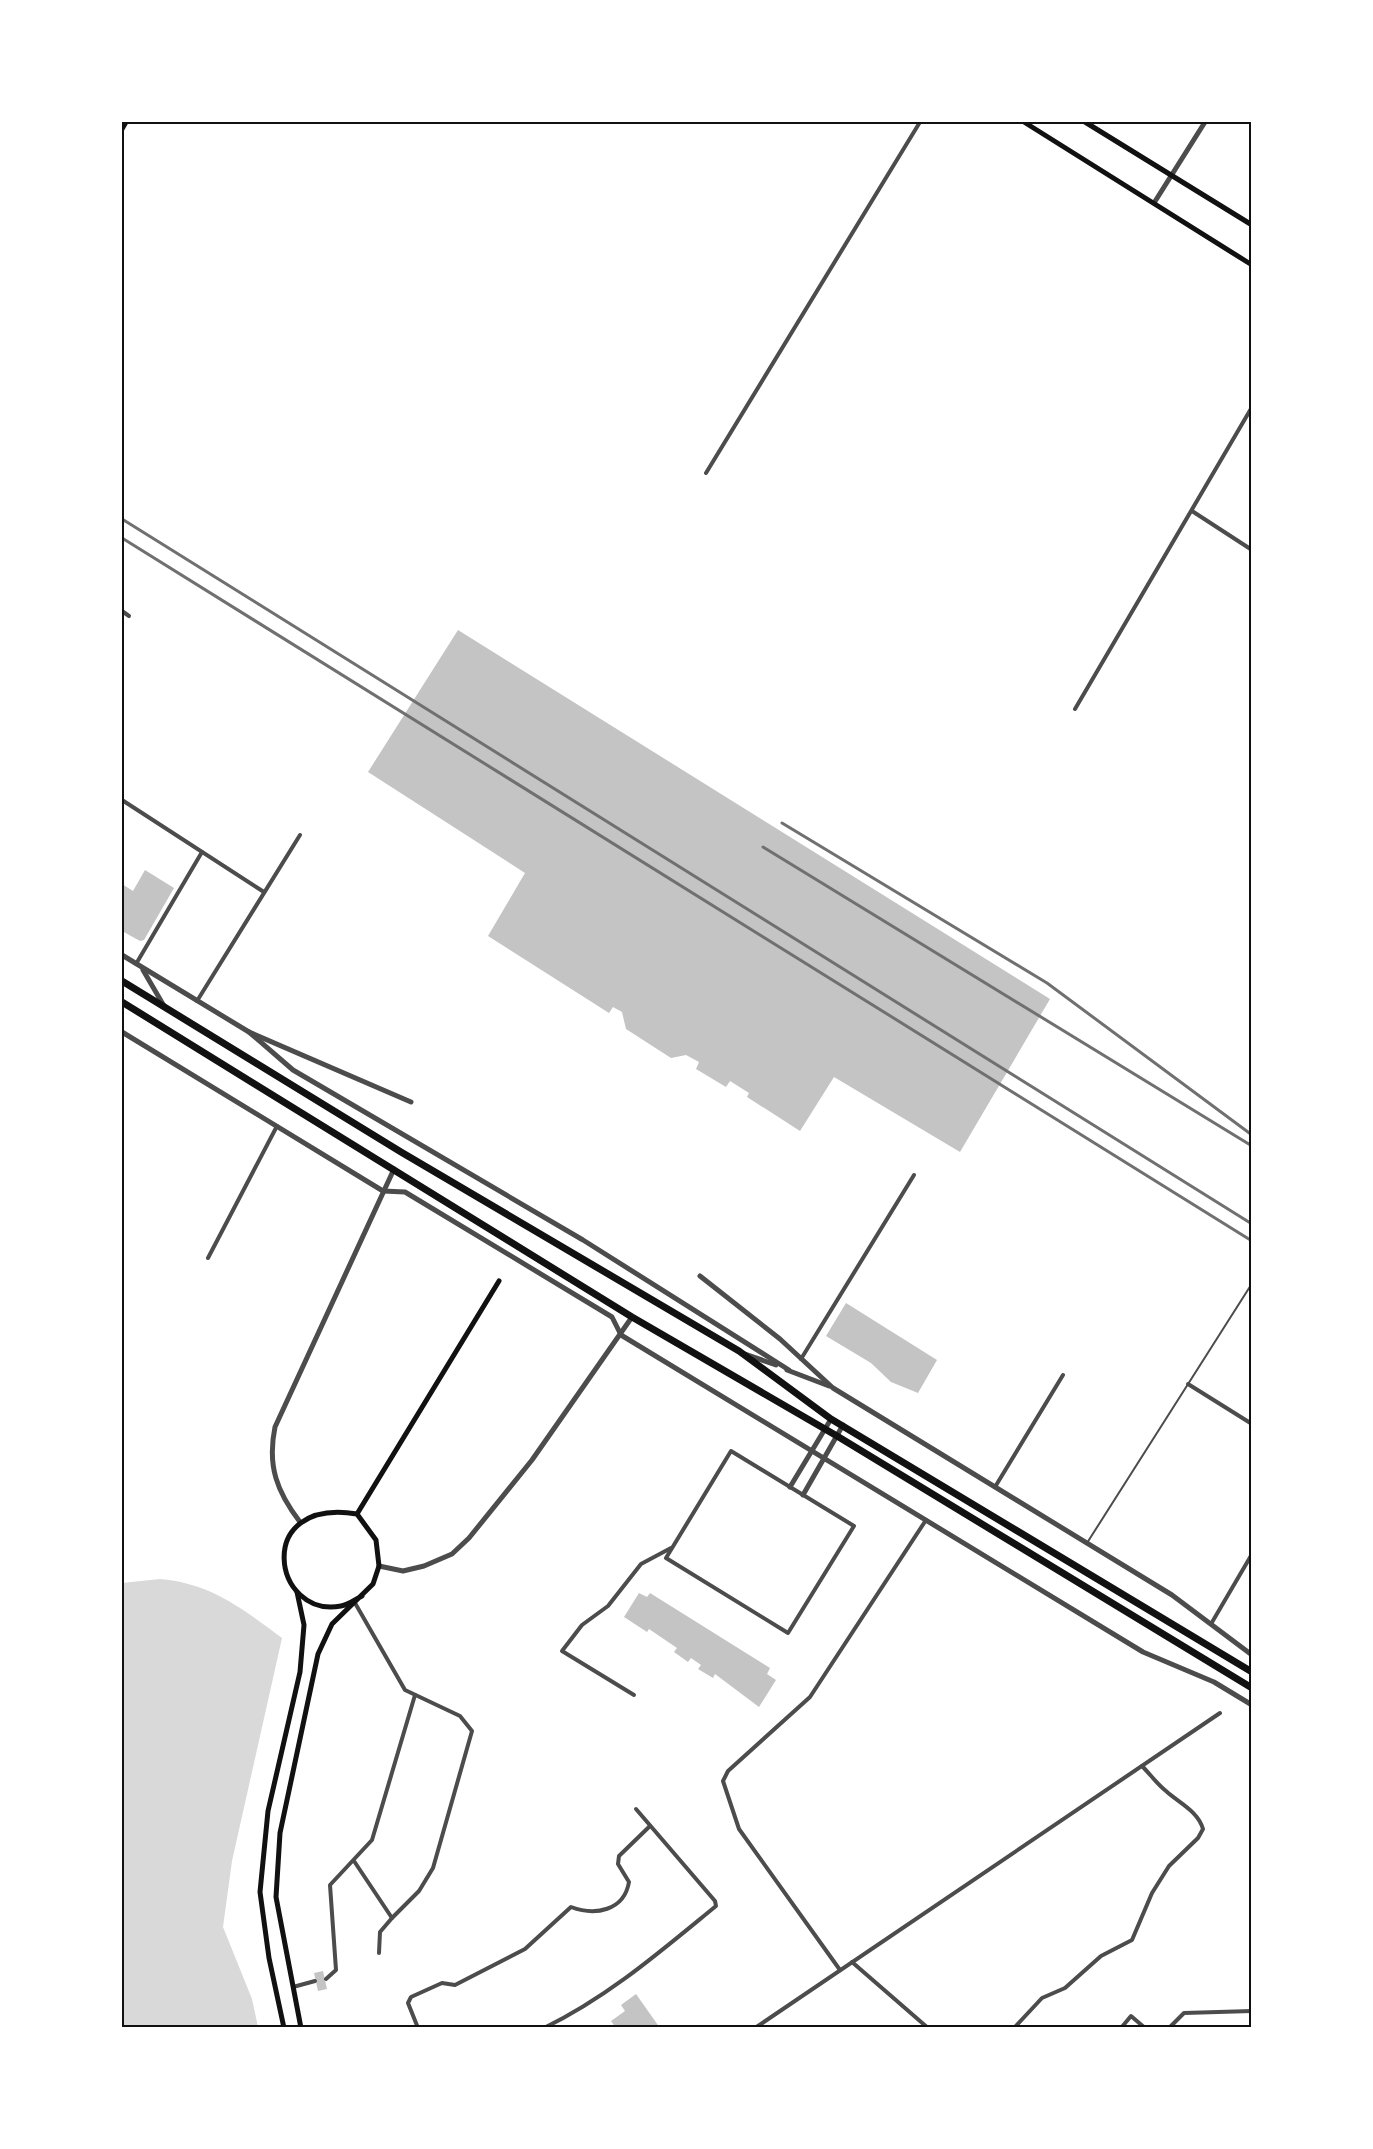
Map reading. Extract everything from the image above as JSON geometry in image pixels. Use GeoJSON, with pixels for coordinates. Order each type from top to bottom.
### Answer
{"type":"FeatureCollection","features":[{"type":"Feature","properties":{"kind":"highway"},"geometry":{"type":"LineString","coordinates":[[122,981],[421,1164],[739,1351],[831,1419],[1251,1672]]}},
{"type":"Feature","properties":{"kind":"highway"},"geometry":{"type":"LineString","coordinates":[[122,1002],[632,1317],[837,1436],[1251,1688]]}},
{"type":"Feature","properties":{"kind":"main road"},"geometry":{"type":"LineString","coordinates":[[122,129],[126,122]]}},
{"type":"Feature","properties":{"kind":"main road"},"geometry":{"type":"LineString","coordinates":[[1024,122],[1251,266]]}},
{"type":"Feature","properties":{"kind":"main road"},"geometry":{"type":"LineString","coordinates":[[1085,122],[1251,225]]}},
{"type":"Feature","properties":{"kind":"main road"},"geometry":{"type":"LineString","coordinates":[[357,1514],[499,1281]]}},
{"type":"Feature","properties":{"kind":"main road"},"geometry":{"type":"LineString","coordinates":[[301,2028],[276,1897],[280,1833],[318,1654],[332,1624],[355,1603],[362,1596],[373,1584],[380,1566],[376,1540],[357,1514],[336,1510],[316,1513],[300,1522],[287,1541],[283,1560],[290,1582],[297,1592],[322,1606],[342,1606],[362,1596]]}},
{"type":"Feature","properties":{"kind":"main road"},"geometry":{"type":"LineString","coordinates":[[284,2028],[269,1958],[260,1892],[268,1812],[300,1672],[304,1625],[297,1592]]}},
{"type":"Feature","properties":{"kind":"street"},"geometry":{"type":"LineString","coordinates":[[706,473],[920,122]]}},
{"type":"Feature","properties":{"kind":"street"},"geometry":{"type":"LineString","coordinates":[[1154,203],[1205,122]]}},
{"type":"Feature","properties":{"kind":"street"},"geometry":{"type":"LineString","coordinates":[[1075,709],[1251,407]]}},
{"type":"Feature","properties":{"kind":"street"},"geometry":{"type":"LineString","coordinates":[[1192,511],[1251,550]]}},
{"type":"Feature","properties":{"kind":"street"},"geometry":{"type":"LineString","coordinates":[[122,611],[129,616]]}},
{"type":"Feature","properties":{"kind":"street"},"geometry":{"type":"LineString","coordinates":[[122,800],[264,892]]}},
{"type":"Feature","properties":{"kind":"street"},"geometry":{"type":"LineString","coordinates":[[196,1001],[300,835]]}},
{"type":"Feature","properties":{"kind":"street"},"geometry":{"type":"LineString","coordinates":[[139,966],[202,852]]}},
{"type":"Feature","properties":{"kind":"street"},"geometry":{"type":"LineString","coordinates":[[122,955],[249,1032],[411,1102]]}},
{"type":"Feature","properties":{"kind":"street"},"geometry":{"type":"LineString","coordinates":[[139,966],[165,1007]]}},
{"type":"Feature","properties":{"kind":"street"},"geometry":{"type":"LineString","coordinates":[[122,1032],[383,1191],[405,1192],[612,1317],[621,1335],[1143,1652],[1214,1682],[1251,1705]]}},
{"type":"Feature","properties":{"kind":"street"},"geometry":{"type":"LineString","coordinates":[[249,1032],[293,1070],[583,1240],[789,1370]]}},
{"type":"Feature","properties":{"kind":"street"},"geometry":{"type":"LineString","coordinates":[[208,1258],[278,1125]]}},
{"type":"Feature","properties":{"kind":"street"},"geometry":{"type":"LineString","coordinates":[[300,1522],[284,1500],[273,1471],[275,1427],[394,1169]]}},
{"type":"Feature","properties":{"kind":"street"},"geometry":{"type":"LineString","coordinates":[[801,1359],[914,1175]]}},
{"type":"Feature","properties":{"kind":"street"},"geometry":{"type":"LineString","coordinates":[[700,1276],[833,1388]]}},
{"type":"Feature","properties":{"kind":"street"},"geometry":{"type":"LineString","coordinates":[[380,1566],[403,1571],[424,1566],[452,1554],[469,1538],[532,1460],[632,1317]]}},
{"type":"Feature","properties":{"kind":"street"},"geometry":{"type":"LineString","coordinates":[[739,1351],[833,1388],[1172,1595],[1251,1655]]}},
{"type":"Feature","properties":{"kind":"street"},"geometry":{"type":"LineString","coordinates":[[995,1487],[1063,1375]]}},
{"type":"Feature","properties":{"kind":"street"},"geometry":{"type":"LineString","coordinates":[[1188,1384],[1251,1424]]}},
{"type":"Feature","properties":{"kind":"street"},"geometry":{"type":"LineString","coordinates":[[790,1487],[831,1419]]}},
{"type":"Feature","properties":{"kind":"street"},"geometry":{"type":"LineString","coordinates":[[803,1495],[843,1425]]}},
{"type":"Feature","properties":{"kind":"street"},"geometry":{"type":"LineString","coordinates":[[731,1451],[803,1495],[854,1526],[788,1634],[666,1558],[731,1451]]}},
{"type":"Feature","properties":{"kind":"street"},"geometry":{"type":"LineString","coordinates":[[840,1970],[739,1829],[723,1781],[728,1771],[810,1697],[926,1519]]}},
{"type":"Feature","properties":{"kind":"street"},"geometry":{"type":"LineString","coordinates":[[634,1695],[562,1651],[582,1625],[608,1606],[641,1564],[672,1548]]}},
{"type":"Feature","properties":{"kind":"street"},"geometry":{"type":"LineString","coordinates":[[1210,1625],[1251,1554]]}},
{"type":"Feature","properties":{"kind":"street"},"geometry":{"type":"LineString","coordinates":[[355,1603],[396,1679],[405,1690],[460,1716],[472,1731],[433,1868],[419,1891],[380,1932],[379,1953]]}},
{"type":"Feature","properties":{"kind":"street"},"geometry":{"type":"LineString","coordinates":[[326,1978],[336,1971],[330,1885],[372,1840],[415,1695]]}},
{"type":"Feature","properties":{"kind":"street"},"geometry":{"type":"LineString","coordinates":[[755,2028],[1220,1713]]}},
{"type":"Feature","properties":{"kind":"street"},"geometry":{"type":"LineString","coordinates":[[1014,2028],[1042,1998],[1065,1988],[1101,1956],[1132,1940],[1152,1893],[1169,1866],[1198,1838],[1203,1829],[1201,1821],[1164,1790],[1142,1766]]}},
{"type":"Feature","properties":{"kind":"street"},"geometry":{"type":"LineString","coordinates":[[544,2028],[581,2009],[637,1970],[716,1906],[715,1901],[636,1809]]}},
{"type":"Feature","properties":{"kind":"street"},"geometry":{"type":"LineString","coordinates":[[418,2028],[408,2003],[411,1997],[442,1983],[455,1986],[525,1949],[571,1907],[595,1913],[606,1910],[622,1898],[629,1882],[618,1864],[619,1856],[650,1826]]}},
{"type":"Feature","properties":{"kind":"street"},"geometry":{"type":"LineString","coordinates":[[354,1861],[392,1918]]}},
{"type":"Feature","properties":{"kind":"street"},"geometry":{"type":"LineString","coordinates":[[852,1962],[928,2028]]}},
{"type":"Feature","properties":{"kind":"street"},"geometry":{"type":"LineString","coordinates":[[292,1987],[315,1981]]}},
{"type":"Feature","properties":{"kind":"street"},"geometry":{"type":"LineString","coordinates":[[1169,2028],[1184,2013],[1251,2011]]}},
{"type":"Feature","properties":{"kind":"street"},"geometry":{"type":"LineString","coordinates":[[1121,2028],[1131,2016],[1145,2028]]}},
{"type":"Feature","properties":{"kind":"lane"},"geometry":{"type":"LineString","coordinates":[[1087,1543],[1251,1285]]}},
{"type":"Feature","properties":{"kind":"shaded area"},"geometry":{"type":"Polygon","coordinates":[[[160,1579],[195,1586],[225,1599],[282,1638],[232,1861],[223,1927],[252,1999],[258,2027],[122,2027],[122,1583],[160,1579]]]}},
{"type":"Feature","properties":{"kind":"building"},"geometry":{"type":"Polygon","coordinates":[[[458,630],[1050,999],[960,1152],[834,1077],[800,1131],[747,1097],[749,1093],[730,1081],[726,1087],[696,1069],[699,1062],[686,1055],[671,1058],[626,1029],[622,1012],[613,1007],[609,1013],[488,936],[525,873],[368,772],[458,630]]]}},
{"type":"Feature","properties":{"kind":"building"},"geometry":{"type":"Polygon","coordinates":[[[145,870],[174,888],[144,940],[140,941],[122,931],[122,884],[133,891],[145,870]]]}},
{"type":"Feature","properties":{"kind":"building"},"geometry":{"type":"Polygon","coordinates":[[[846,1303],[937,1360],[918,1393],[891,1382],[871,1363],[826,1336],[846,1303]]]}},
{"type":"Feature","properties":{"kind":"building"},"geometry":{"type":"Polygon","coordinates":[[[639,1593],[647,1597],[650,1593],[770,1668],[767,1674],[776,1680],[759,1707],[715,1674],[713,1678],[698,1669],[701,1665],[691,1658],[688,1662],[674,1652],[677,1648],[649,1629],[647,1632],[624,1617],[639,1593]]]}},
{"type":"Feature","properties":{"kind":"building"},"geometry":{"type":"Polygon","coordinates":[[[323,1971],[327,1989],[318,1991],[314,1973],[323,1971]]]}},
{"type":"Feature","properties":{"kind":"building"},"geometry":{"type":"Polygon","coordinates":[[[636,1994],[660,2028],[616,2028],[611,2021],[625,2011],[621,2005],[636,1994]]]}},
{"type":"Feature","properties":{"kind":"railway"},"geometry":{"type":"LineString","coordinates":[[122,519],[1252,1224]]}},
{"type":"Feature","properties":{"kind":"railway"},"geometry":{"type":"LineString","coordinates":[[122,538],[1252,1241]]}},
{"type":"Feature","properties":{"kind":"railway"},"geometry":{"type":"LineString","coordinates":[[782,823],[1047,983],[1252,1135]]}},
{"type":"Feature","properties":{"kind":"railway"},"geometry":{"type":"LineString","coordinates":[[763,847],[1252,1146]]}}]}
